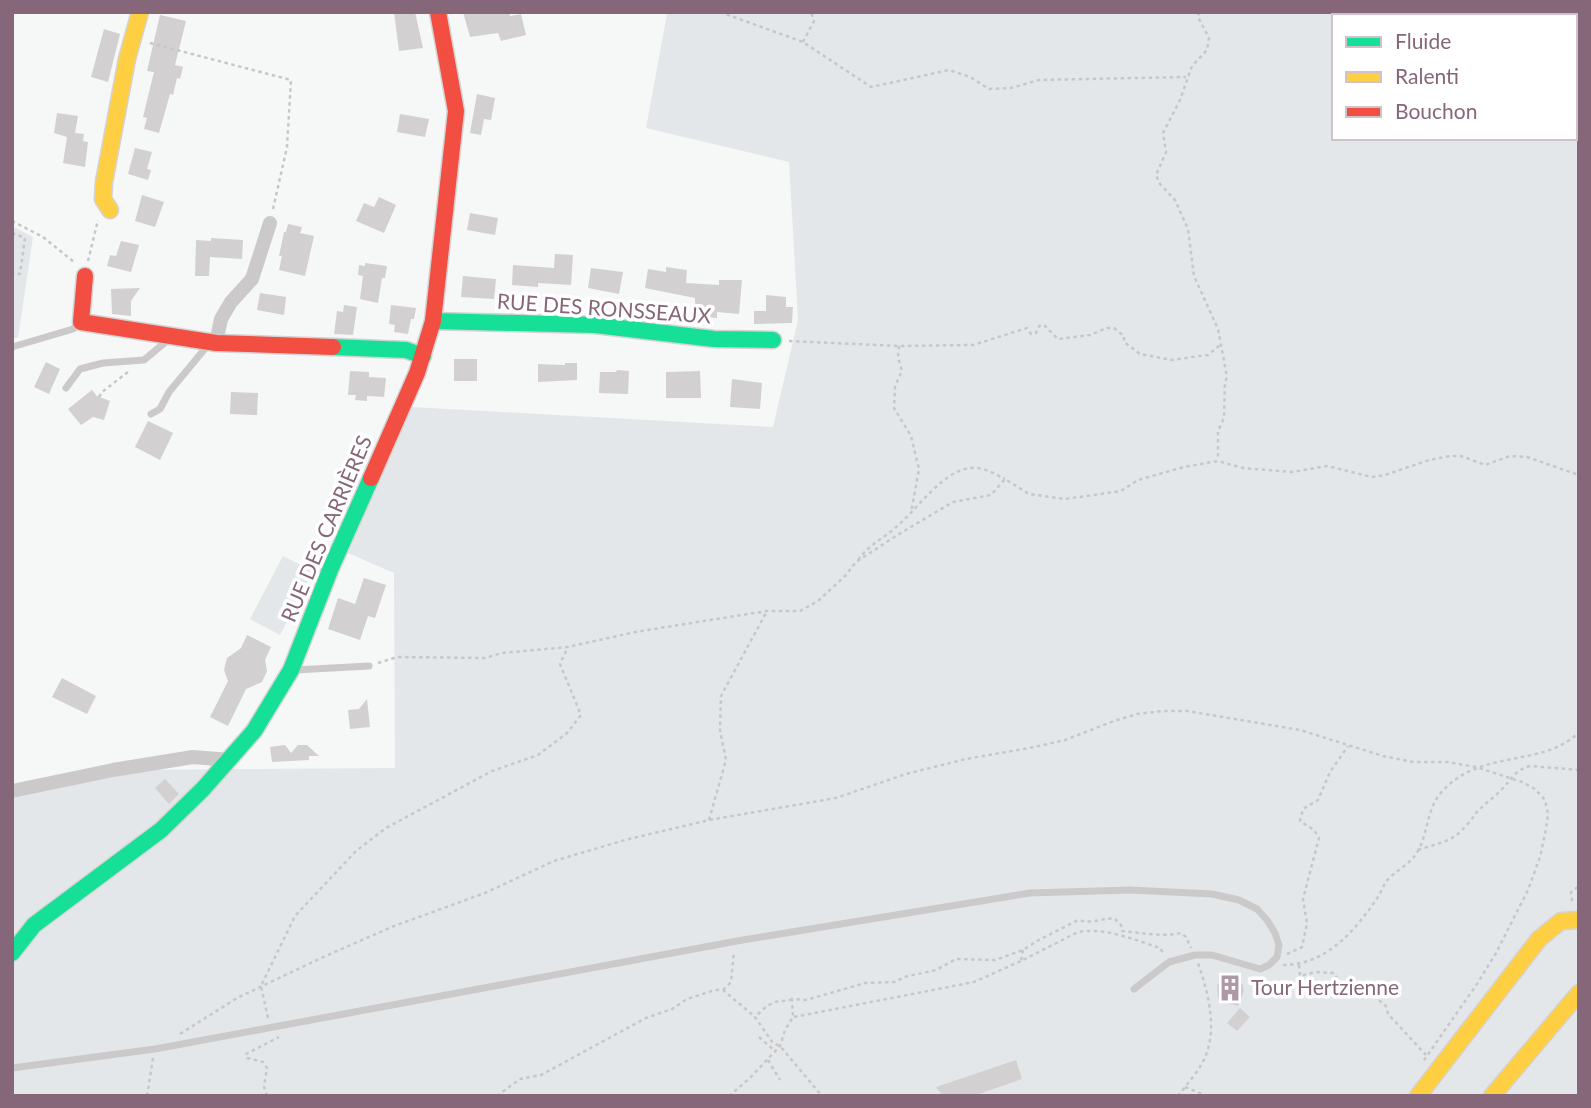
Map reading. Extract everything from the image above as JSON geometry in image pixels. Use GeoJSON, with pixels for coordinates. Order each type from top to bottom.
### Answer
{"type":"FeatureCollection","features":[{"type":"Feature","properties":{"kind":"street"},"geometry":{"type":"LineString","coordinates":[[107,205],[104,182],[132,39],[140,12]]}},
{"type":"Feature","properties":{"kind":"street","name":"RUE DES CARRIÈRES"},"geometry":{"type":"LineString","coordinates":[[12,953],[34,925],[161,830],[230,760],[254,731],[291,670],[330,570],[424,356],[433,320],[456,111],[438,12]]}},
{"type":"Feature","properties":{"kind":"street"},"geometry":{"type":"LineString","coordinates":[[213,342],[231,302],[252,279],[270,223]]}},
{"type":"Feature","properties":{"kind":"street"},"geometry":{"type":"LineString","coordinates":[[85,275],[81,322],[213,342],[406,350],[424,356]]}},
{"type":"Feature","properties":{"kind":"street","name":"RUE DES RONSSEAUX"},"geometry":{"type":"LineString","coordinates":[[433,320],[595,325],[714,339],[773,340]]}},
{"type":"Feature","properties":{"kind":"street"},"geometry":{"type":"LineString","coordinates":[[12,791],[193,757],[230,760]]}},
{"type":"Feature","properties":{"kind":"street"},"geometry":{"type":"LineString","coordinates":[[1418,1096],[1539,939],[1551,926],[1562,920],[1579,920]]}},
{"type":"Feature","properties":{"kind":"street"},"geometry":{"type":"LineString","coordinates":[[1492,1096],[1579,993]]}},
{"type":"Feature","properties":{"kind":"lane"},"geometry":{"type":"LineString","coordinates":[[12,347],[73,329],[81,322]]}},
{"type":"Feature","properties":{"kind":"lane"},"geometry":{"type":"LineString","coordinates":[[66,387],[80,369],[103,363],[144,360],[166,344],[170,337]]}},
{"type":"Feature","properties":{"kind":"lane"},"geometry":{"type":"LineString","coordinates":[[151,414],[160,409],[169,392],[213,342]]}},
{"type":"Feature","properties":{"kind":"lane"},"geometry":{"type":"LineString","coordinates":[[291,670],[369,666]]}},
{"type":"Feature","properties":{"kind":"lane"},"geometry":{"type":"LineString","coordinates":[[12,1068],[155,1049],[737,941],[1030,893],[1130,890],[1212,894],[1239,900],[1257,909],[1268,920],[1275,933],[1279,945],[1276,957],[1269,965],[1260,969],[1212,955],[1195,955],[1168,962],[1134,989]]}},
{"type":"Feature","properties":{"kind":"path"},"geometry":{"type":"LineString","coordinates":[[720,12],[803,42],[870,87],[950,70],[970,77],[989,89],[1011,88],[1039,80],[1186,77]]}},
{"type":"Feature","properties":{"kind":"path"},"geometry":{"type":"LineString","coordinates":[[803,42],[814,21],[811,12]]}},
{"type":"Feature","properties":{"kind":"path"},"geometry":{"type":"LineString","coordinates":[[1199,12],[1198,17],[1209,38],[1207,50],[1186,77],[1180,100],[1163,133],[1166,152],[1156,175],[1160,184],[1175,200],[1188,229],[1194,276],[1218,329],[1227,377],[1224,418],[1218,431],[1218,461]]}},
{"type":"Feature","properties":{"kind":"path"},"geometry":{"type":"LineString","coordinates":[[132,39],[291,80],[287,147],[270,223]]}},
{"type":"Feature","properties":{"kind":"path"},"geometry":{"type":"LineString","coordinates":[[85,275],[107,205]]}},
{"type":"Feature","properties":{"kind":"path"},"geometry":{"type":"LineString","coordinates":[[12,222],[64,251],[85,275]]}},
{"type":"Feature","properties":{"kind":"path"},"geometry":{"type":"LineString","coordinates":[[12,233],[25,238],[20,274],[12,273]]}},
{"type":"Feature","properties":{"kind":"path"},"geometry":{"type":"LineString","coordinates":[[773,340],[899,346],[973,345],[1027,328],[1031,334],[1036,333],[1039,326],[1044,325],[1058,339],[1090,335],[1114,328],[1124,336],[1125,342],[1140,354],[1172,360],[1208,355],[1220,345]]}},
{"type":"Feature","properties":{"kind":"path"},"geometry":{"type":"LineString","coordinates":[[899,346],[898,357],[902,371],[895,386],[894,408],[911,436],[919,469],[911,513]]}},
{"type":"Feature","properties":{"kind":"path"},"geometry":{"type":"LineString","coordinates":[[99,397],[144,360]]}},
{"type":"Feature","properties":{"kind":"path"},"geometry":{"type":"LineString","coordinates":[[369,666],[397,657],[485,658],[502,653],[568,647],[635,632],[767,611],[800,611],[818,601],[845,576],[868,547],[895,528],[942,482],[958,471],[972,467],[989,471],[1029,494],[1065,499],[1121,491],[1138,480],[1218,461],[1243,468],[1292,472],[1327,466],[1372,477],[1450,456],[1461,456],[1485,465],[1510,456],[1527,457],[1579,475]]}},
{"type":"Feature","properties":{"kind":"path"},"geometry":{"type":"LineString","coordinates":[[856,562],[954,502],[991,495],[1005,480]]}},
{"type":"Feature","properties":{"kind":"path"},"geometry":{"type":"LineString","coordinates":[[709,820],[726,760],[720,730],[721,696],[767,611]]}},
{"type":"Feature","properties":{"kind":"path"},"geometry":{"type":"LineString","coordinates":[[267,1096],[264,1087],[267,1068],[263,1062],[247,1058],[246,1054],[279,1039],[279,1032],[269,1022],[261,986],[295,916],[356,851],[386,828],[492,771],[538,755],[567,733],[581,715],[560,664],[568,647]]}},
{"type":"Feature","properties":{"kind":"path"},"geometry":{"type":"LineString","coordinates":[[178,1034],[261,986],[394,926],[485,893],[554,861],[625,840],[709,820],[836,798],[906,774],[966,759],[1065,740],[1114,721],[1163,711],[1187,711],[1300,730],[1348,746],[1413,762],[1447,762],[1476,767],[1535,789],[1545,800],[1548,814],[1540,857],[1528,890],[1496,953],[1421,1065]]}},
{"type":"Feature","properties":{"kind":"path"},"geometry":{"type":"LineString","coordinates":[[1569,742],[1579,732]]}},
{"type":"Feature","properties":{"kind":"path"},"geometry":{"type":"LineString","coordinates":[[1427,1056],[1393,1022],[1386,1006],[1379,1000],[1381,990],[1362,989],[1353,992],[1341,984],[1334,973],[1315,972],[1300,976],[1299,965],[1328,953],[1340,943],[1379,895],[1387,880],[1408,864],[1418,850],[1430,811],[1440,794],[1456,779],[1476,767],[1536,754],[1579,740]]}},
{"type":"Feature","properties":{"kind":"path"},"geometry":{"type":"LineString","coordinates":[[1276,957],[1302,947],[1307,923],[1303,899],[1320,838],[1300,821],[1303,810],[1318,800],[1330,772],[1348,746]]}},
{"type":"Feature","properties":{"kind":"path"},"geometry":{"type":"LineString","coordinates":[[1418,850],[1455,836],[1502,790],[1509,778],[1530,766],[1579,771]]}},
{"type":"Feature","properties":{"kind":"path"},"geometry":{"type":"LineString","coordinates":[[755,1017],[766,1006],[779,1001],[806,1000],[865,983],[895,982],[904,976],[936,970],[956,959],[995,960],[1023,950],[1078,920],[1091,924],[1103,918],[1114,918],[1121,925],[1123,933]]}},
{"type":"Feature","properties":{"kind":"path"},"geometry":{"type":"LineString","coordinates":[[793,1017],[974,982],[1082,931],[1154,933],[1165,936],[1181,933],[1195,955],[1211,1015],[1206,1057],[1178,1096]]}},
{"type":"Feature","properties":{"kind":"path"},"geometry":{"type":"LineString","coordinates":[[1123,933],[1160,948],[1168,962]]}},
{"type":"Feature","properties":{"kind":"path"},"geometry":{"type":"LineString","coordinates":[[723,990],[731,982],[737,941]]}},
{"type":"Feature","properties":{"kind":"path"},"geometry":{"type":"LineString","coordinates":[[1021,961],[1023,950]]}},
{"type":"Feature","properties":{"kind":"path"},"geometry":{"type":"LineString","coordinates":[[497,1096],[520,1079],[541,1075],[646,1018],[672,1009],[687,999],[715,990],[723,990],[755,1017],[773,1043],[780,1046],[822,1096]]}},
{"type":"Feature","properties":{"kind":"path"},"geometry":{"type":"LineString","coordinates":[[729,1096],[780,1046],[793,1017],[792,999]]}},
{"type":"Feature","properties":{"kind":"path"},"geometry":{"type":"LineString","coordinates":[[759,1037],[776,1052]]}},
{"type":"Feature","properties":{"kind":"path"},"geometry":{"type":"LineString","coordinates":[[147,1096],[155,1049]]}},
{"type":"Feature","properties":{"kind":"path"},"geometry":{"type":"LineString","coordinates":[[768,1060],[780,1080]]}},
{"type":"Feature","properties":{"kind":"path"},"geometry":{"type":"LineString","coordinates":[[1185,1087],[1207,1096]]}},
{"type":"Feature","properties":{"kind":"shaded area"},"geometry":{"type":"Polygon","coordinates":[[[659,12],[1579,12],[1579,1096],[12,1096],[12,791],[113,770],[395,768],[394,573],[348,553],[412,407],[773,427],[798,320],[789,162],[646,128],[667,14],[659,12]]]}},
{"type":"Feature","properties":{"kind":"shaded area"},"geometry":{"type":"Polygon","coordinates":[[[12,226],[33,237],[18,338],[12,338],[12,226]]]}},
{"type":"Feature","properties":{"kind":"shaded area"},"geometry":{"type":"Polygon","coordinates":[[[283,556],[313,571],[280,635],[250,619],[283,556]]]}},
{"type":"Feature","properties":{"kind":"building"},"geometry":{"type":"Polygon","coordinates":[[[394,12],[415,12],[423,48],[399,51],[394,12]]]}},
{"type":"Feature","properties":{"kind":"building"},"geometry":{"type":"Polygon","coordinates":[[[463,12],[509,12],[510,16],[521,14],[526,35],[501,41],[498,33],[470,37],[463,12]]]}},
{"type":"Feature","properties":{"kind":"building"},"geometry":{"type":"Polygon","coordinates":[[[160,15],[186,21],[175,65],[183,67],[173,95],[170,94],[159,133],[144,129],[147,118],[143,117],[154,72],[147,71],[160,15]]]}},
{"type":"Feature","properties":{"kind":"building"},"geometry":{"type":"Polygon","coordinates":[[[104,29],[120,34],[108,82],[91,77],[104,29]]]}},
{"type":"Feature","properties":{"kind":"building"},"geometry":{"type":"Polygon","coordinates":[[[477,94],[495,98],[491,120],[484,119],[481,135],[470,133],[477,94]]]}},
{"type":"Feature","properties":{"kind":"building"},"geometry":{"type":"Polygon","coordinates":[[[57,113],[78,116],[75,133],[84,134],[83,141],[88,142],[85,167],[63,163],[67,137],[54,133],[57,113]]]}},
{"type":"Feature","properties":{"kind":"building"},"geometry":{"type":"Polygon","coordinates":[[[400,114],[429,119],[425,137],[397,132],[400,114]]]}},
{"type":"Feature","properties":{"kind":"building"},"geometry":{"type":"Polygon","coordinates":[[[135,148],[152,152],[147,169],[151,170],[148,180],[128,174],[135,148]]]}},
{"type":"Feature","properties":{"kind":"building"},"geometry":{"type":"Polygon","coordinates":[[[142,195],[164,202],[155,227],[135,221],[142,195]]]}},
{"type":"Feature","properties":{"kind":"building"},"geometry":{"type":"Polygon","coordinates":[[[379,197],[396,205],[384,233],[356,221],[364,203],[374,207],[379,197]]]}},
{"type":"Feature","properties":{"kind":"building"},"geometry":{"type":"Polygon","coordinates":[[[470,213],[498,218],[495,235],[467,230],[470,213]]]}},
{"type":"Feature","properties":{"kind":"building"},"geometry":{"type":"Polygon","coordinates":[[[288,224],[302,227],[300,233],[314,236],[305,276],[279,270],[282,256],[279,256],[288,224]]]}},
{"type":"Feature","properties":{"kind":"building"},"geometry":{"type":"Polygon","coordinates":[[[211,238],[243,240],[242,259],[210,257],[209,276],[195,276],[196,240],[211,241],[211,238]]]}},
{"type":"Feature","properties":{"kind":"building"},"geometry":{"type":"Polygon","coordinates":[[[121,241],[139,245],[131,272],[107,266],[110,255],[116,256],[121,241]]]}},
{"type":"Feature","properties":{"kind":"building"},"geometry":{"type":"Polygon","coordinates":[[[555,254],[573,255],[571,285],[512,285],[513,265],[554,268],[555,254]]]}},
{"type":"Feature","properties":{"kind":"building"},"geometry":{"type":"Polygon","coordinates":[[[365,263],[387,266],[378,303],[360,299],[363,276],[358,275],[359,265],[365,266],[365,263]]]}},
{"type":"Feature","properties":{"kind":"building"},"geometry":{"type":"Polygon","coordinates":[[[666,267],[687,270],[686,283],[719,285],[719,280],[742,280],[739,314],[717,312],[717,318],[701,317],[702,305],[695,304],[695,298],[645,288],[648,269],[666,272],[666,267]]]}},
{"type":"Feature","properties":{"kind":"building"},"geometry":{"type":"Polygon","coordinates":[[[591,268],[623,272],[619,294],[588,288],[591,268]]]}},
{"type":"Feature","properties":{"kind":"building"},"geometry":{"type":"Polygon","coordinates":[[[463,276],[496,279],[494,299],[461,297],[463,276]]]}},
{"type":"Feature","properties":{"kind":"building"},"geometry":{"type":"Polygon","coordinates":[[[140,288],[131,301],[131,316],[112,314],[111,289],[140,288]]]}},
{"type":"Feature","properties":{"kind":"building"},"geometry":{"type":"Polygon","coordinates":[[[260,293],[286,297],[284,315],[257,310],[260,293]]]}},
{"type":"Feature","properties":{"kind":"building"},"geometry":{"type":"Polygon","coordinates":[[[766,295],[786,297],[786,307],[793,307],[792,323],[754,324],[754,311],[766,311],[766,295]]]}},
{"type":"Feature","properties":{"kind":"building"},"geometry":{"type":"Polygon","coordinates":[[[344,305],[357,307],[353,335],[334,334],[337,311],[343,312],[344,305]]]}},
{"type":"Feature","properties":{"kind":"building"},"geometry":{"type":"Polygon","coordinates":[[[391,305],[416,308],[408,334],[394,332],[395,325],[389,324],[391,305]]]}},
{"type":"Feature","properties":{"kind":"building"},"geometry":{"type":"Polygon","coordinates":[[[454,359],[477,359],[477,381],[454,381],[454,359]]]}},
{"type":"Feature","properties":{"kind":"building"},"geometry":{"type":"Polygon","coordinates":[[[46,362],[60,369],[49,394],[34,387],[46,362]]]}},
{"type":"Feature","properties":{"kind":"building"},"geometry":{"type":"Polygon","coordinates":[[[577,363],[577,380],[538,382],[538,364],[577,363]]]}},
{"type":"Feature","properties":{"kind":"building"},"geometry":{"type":"Polygon","coordinates":[[[350,371],[369,372],[369,377],[386,378],[384,397],[367,396],[367,401],[355,400],[356,395],[348,395],[350,371]]]}},
{"type":"Feature","properties":{"kind":"building"},"geometry":{"type":"Polygon","coordinates":[[[629,371],[628,394],[599,393],[600,372],[629,371]]]}},
{"type":"Feature","properties":{"kind":"building"},"geometry":{"type":"Polygon","coordinates":[[[700,371],[701,398],[666,398],[666,372],[700,371]]]}},
{"type":"Feature","properties":{"kind":"building"},"geometry":{"type":"Polygon","coordinates":[[[732,379],[762,383],[760,409],[730,407],[732,379]]]}},
{"type":"Feature","properties":{"kind":"building"},"geometry":{"type":"Polygon","coordinates":[[[92,390],[97,396],[110,401],[104,420],[93,417],[81,425],[68,409],[92,390]]]}},
{"type":"Feature","properties":{"kind":"building"},"geometry":{"type":"Polygon","coordinates":[[[231,392],[258,393],[257,415],[230,414],[231,392]]]}},
{"type":"Feature","properties":{"kind":"building"},"geometry":{"type":"Polygon","coordinates":[[[148,421],[173,433],[160,460],[135,447],[148,421]]]}},
{"type":"Feature","properties":{"kind":"building"},"geometry":{"type":"Polygon","coordinates":[[[364,578],[386,585],[375,618],[368,616],[360,640],[328,629],[338,598],[355,604],[364,578]]]}},
{"type":"Feature","properties":{"kind":"building"},"geometry":{"type":"Polygon","coordinates":[[[247,635],[271,647],[265,660],[267,671],[262,682],[246,689],[228,726],[210,717],[228,681],[224,670],[227,658],[241,648],[247,635]]]}},
{"type":"Feature","properties":{"kind":"building"},"geometry":{"type":"Polygon","coordinates":[[[62,678],[96,696],[87,714],[52,697],[62,678]]]}},
{"type":"Feature","properties":{"kind":"building"},"geometry":{"type":"Polygon","coordinates":[[[367,699],[370,727],[350,729],[348,710],[359,709],[367,699]]]}},
{"type":"Feature","properties":{"kind":"building"},"geometry":{"type":"Polygon","coordinates":[[[285,745],[291,753],[298,745],[307,745],[319,756],[309,756],[309,760],[272,762],[270,747],[285,745]]]}},
{"type":"Feature","properties":{"kind":"building"},"geometry":{"type":"Polygon","coordinates":[[[165,779],[179,794],[169,804],[155,788],[165,779]]]}},
{"type":"Feature","properties":{"kind":"building","name":"Tour Hertzienne"},"geometry":{"type":"Polygon","coordinates":[[[1227,976],[1233,976],[1243,985],[1244,991],[1238,1006],[1218,998],[1217,985],[1227,976]]]}},
{"type":"Feature","properties":{"kind":"building"},"geometry":{"type":"Polygon","coordinates":[[[1240,1008],[1250,1017],[1237,1031],[1227,1023],[1240,1008]]]}},
{"type":"Feature","properties":{"kind":"building"},"geometry":{"type":"Polygon","coordinates":[[[1016,1060],[1022,1079],[973,1096],[943,1096],[936,1087],[1016,1060]]]}},
{"type":"Feature","properties":{"kind":"traffic: fast"},"geometry":{"type":"LineString","coordinates":[[433,321],[595,325],[714,339],[773,340]]}},
{"type":"Feature","properties":{"kind":"traffic: fast"},"geometry":{"type":"LineString","coordinates":[[333,347],[406,350],[423,356]]}},
{"type":"Feature","properties":{"kind":"traffic: fast"},"geometry":{"type":"LineString","coordinates":[[12,953],[34,925],[161,830],[203,789],[254,731],[291,670],[330,570],[371,478]]}},
{"type":"Feature","properties":{"kind":"traffic: slow"},"geometry":{"type":"LineString","coordinates":[[110,210],[103,199],[104,182],[127,59],[140,12]]}},
{"type":"Feature","properties":{"kind":"traffic: slow"},"geometry":{"type":"LineString","coordinates":[[1418,1096],[1539,939],[1561,921],[1579,920]]}},
{"type":"Feature","properties":{"kind":"traffic: slow"},"geometry":{"type":"LineString","coordinates":[[1492,1096],[1579,993]]}},
{"type":"Feature","properties":{"kind":"traffic: jam"},"geometry":{"type":"LineString","coordinates":[[371,478],[417,373],[433,321],[456,111],[438,12]]}},
{"type":"Feature","properties":{"kind":"traffic: jam"},"geometry":{"type":"LineString","coordinates":[[85,276],[81,322],[216,343],[333,347]]}},
{"type":"Feature","properties":{"kind":"place","name":"Tour Hertzienne"},"geometry":{"type":"Point","coordinates":[1230,988]}}]}
